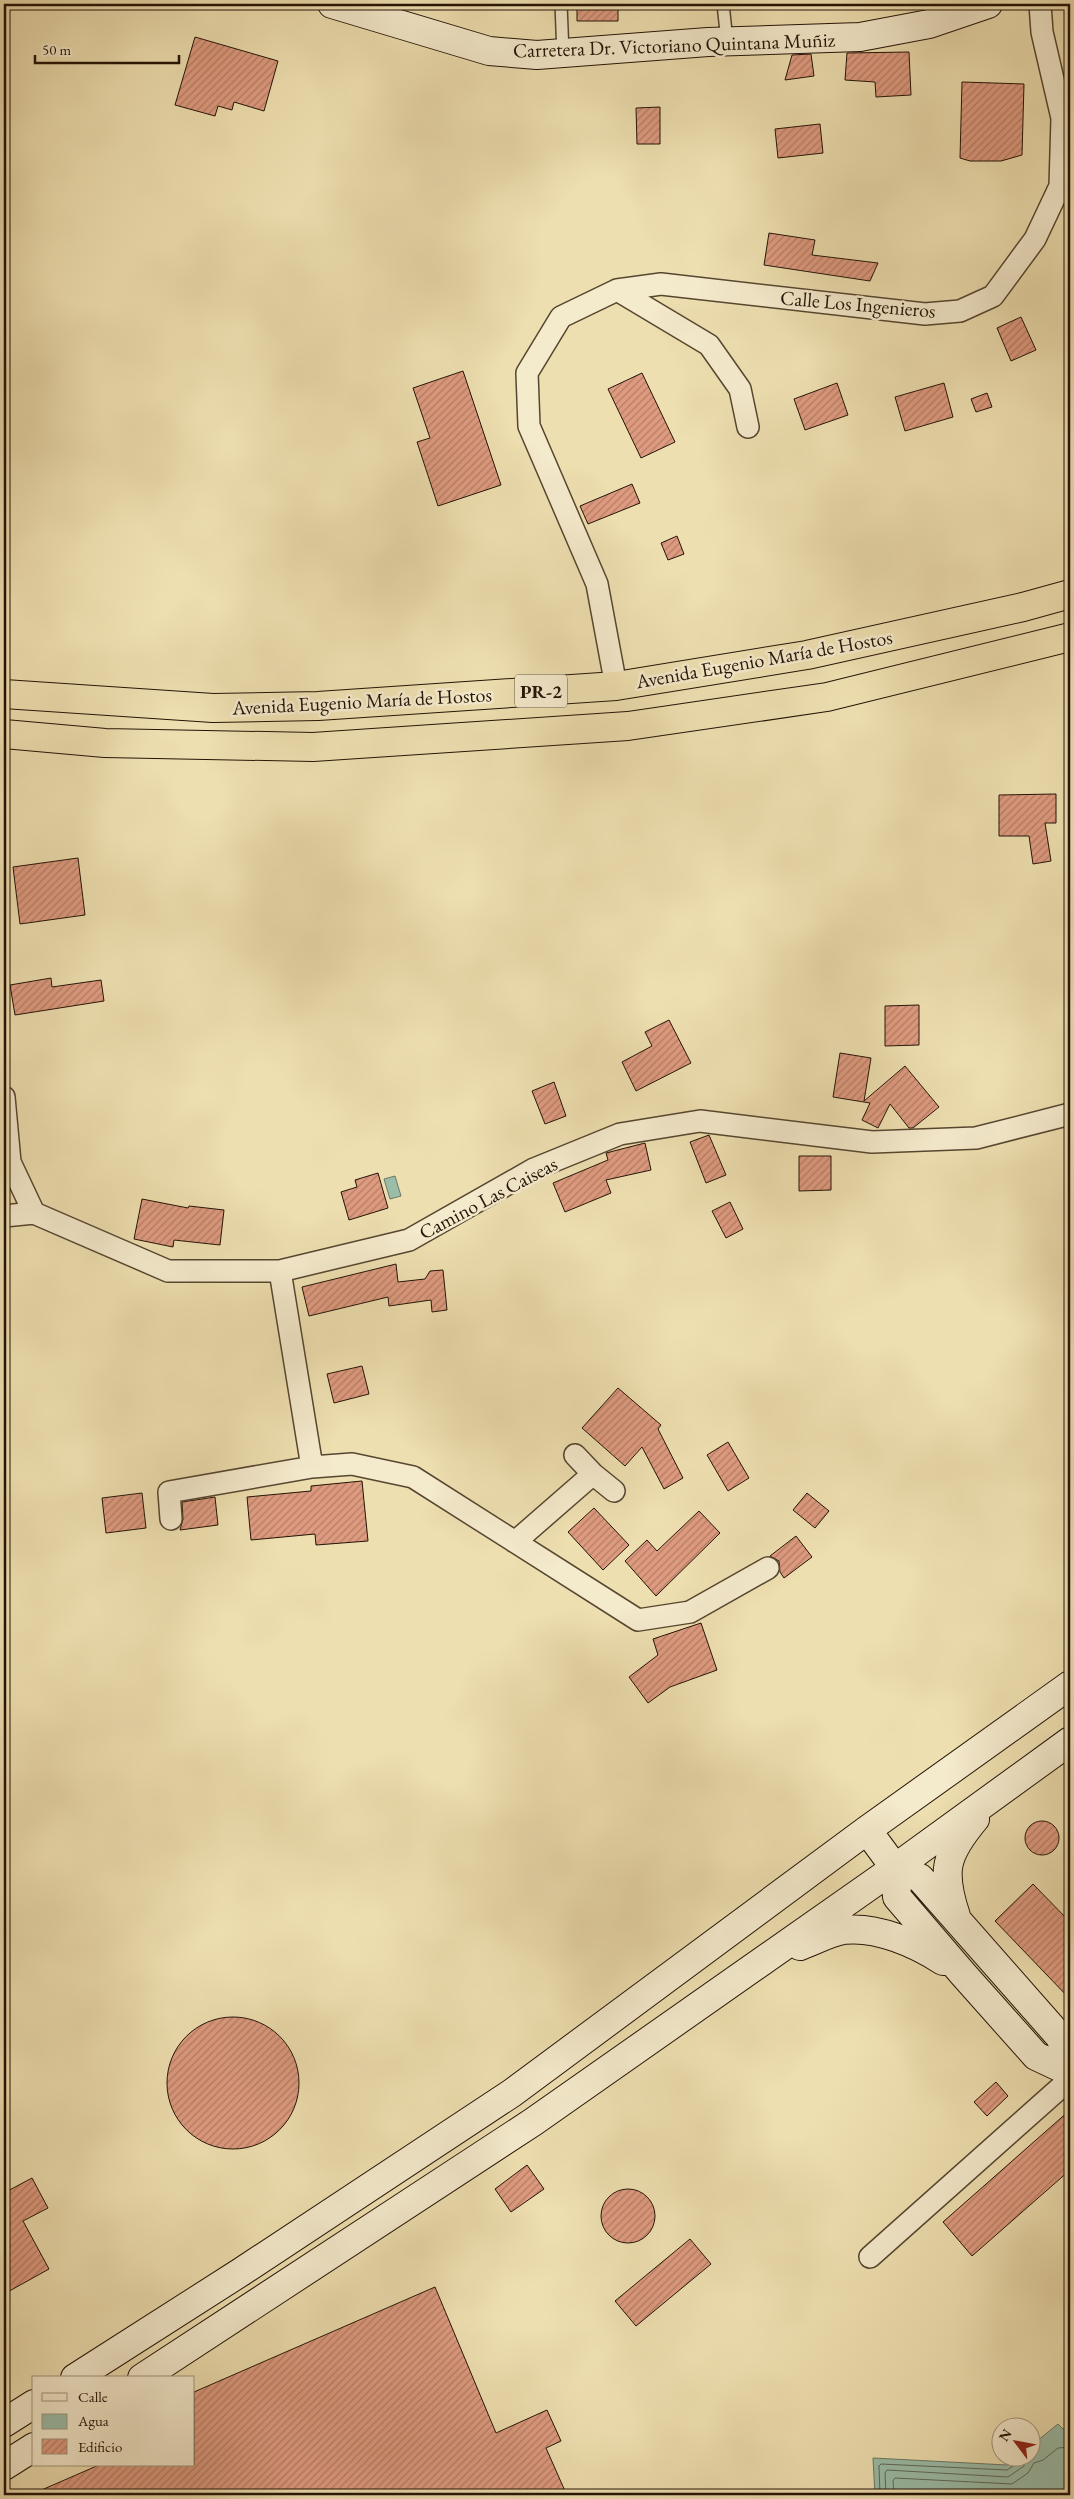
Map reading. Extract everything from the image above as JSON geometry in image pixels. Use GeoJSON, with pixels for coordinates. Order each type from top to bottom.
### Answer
{"type":"FeatureCollection","features":[{"type":"Feature","properties":{"kind":"highway","name":"Avenida Eugenio María de Hostos"},"geometry":{"type":"LineString","coordinates":[[4,694],[213,708],[318,706],[616,686],[807,655],[1023,607],[1070,594]]}},
{"type":"Feature","properties":{"kind":"highway","name":"Avenida Eugenio María de Hostos"},"geometry":{"type":"LineString","coordinates":[[4,734],[105,743],[314,747],[628,726],[827,697],[1070,637]]}},
{"type":"Feature","properties":{"kind":"street","name":"Carretera Dr. Victoriano Quintana Muñiz"},"geometry":{"type":"LineString","coordinates":[[332,4],[488,51],[537,55],[727,42],[860,37],[929,24],[988,4]]}},
{"type":"Feature","properties":{"kind":"street","name":"Calle Los Ingenieros"},"geometry":{"type":"LineString","coordinates":[[616,686],[597,584],[529,426],[527,373],[561,317],[617,290],[661,284],[925,314],[960,311],[993,296],[1035,239],[1060,186],[1062,118],[1042,32],[1040,4]]}},
{"type":"Feature","properties":{"kind":"street"},"geometry":{"type":"LineString","coordinates":[[617,290],[709,345],[740,389],[748,427]]}},
{"type":"Feature","properties":{"kind":"street"},"geometry":{"type":"LineString","coordinates":[[4,1097],[10,1162],[34,1213],[4,1216]]}},
{"type":"Feature","properties":{"kind":"street","name":"Camino Las Caiseas"},"geometry":{"type":"LineString","coordinates":[[34,1213],[168,1271],[280,1271],[409,1240],[534,1170],[620,1134],[700,1121],[872,1142],[976,1138],[1070,1114]]}},
{"type":"Feature","properties":{"kind":"street"},"geometry":{"type":"LineString","coordinates":[[280,1271],[312,1467]]}},
{"type":"Feature","properties":{"kind":"street"},"geometry":{"type":"LineString","coordinates":[[575,1455],[593,1474],[614,1491]]}},
{"type":"Feature","properties":{"kind":"street"},"geometry":{"type":"LineString","coordinates":[[171,1520],[169,1492],[312,1467],[352,1464],[413,1477],[638,1620],[690,1612],[768,1568]]}},
{"type":"Feature","properties":{"kind":"street"},"geometry":{"type":"LineString","coordinates":[[515,1542],[593,1474]]}},
{"type":"Feature","properties":{"kind":"street"},"geometry":{"type":"LineString","coordinates":[[78,2376],[241,2272],[512,2093],[867,1830],[1070,1685]]}},
{"type":"Feature","properties":{"kind":"street"},"geometry":{"type":"LineString","coordinates":[[145,2376],[463,2168],[895,1868],[1070,1741]]}},
{"type":"Feature","properties":{"kind":"street"},"geometry":{"type":"LineString","coordinates":[[959,1924],[947,1889],[947,1866],[957,1840],[991,1798]]}},
{"type":"Feature","properties":{"kind":"street"},"geometry":{"type":"LineString","coordinates":[[867,1830],[895,1868],[920,1878],[1060,2037],[1070,2062]]}},
{"type":"Feature","properties":{"kind":"street"},"geometry":{"type":"LineString","coordinates":[[895,1868],[897,1897],[963,1974],[1036,2056],[1070,2072]]}},
{"type":"Feature","properties":{"kind":"street"},"geometry":{"type":"LineString","coordinates":[[768,1957],[844,1930],[881,1933],[920,1946],[963,1974]]}},
{"type":"Feature","properties":{"kind":"street"},"geometry":{"type":"LineString","coordinates":[[870,2257],[1070,2079]]}},
{"type":"Feature","properties":{"kind":"street"},"geometry":{"type":"LineString","coordinates":[[443,2138],[463,2168]]}},
{"type":"Feature","properties":{"kind":"street"},"geometry":{"type":"LineString","coordinates":[[4,2423],[32,2405]]}},
{"type":"Feature","properties":{"kind":"street"},"geometry":{"type":"LineString","coordinates":[[4,2466],[32,2448]]}},
{"type":"Feature","properties":{"kind":"lane"},"geometry":{"type":"LineString","coordinates":[[561,4],[563,54]]}},
{"type":"Feature","properties":{"kind":"lane"},"geometry":{"type":"LineString","coordinates":[[723,4],[727,42]]}},
{"type":"Feature","properties":{"kind":"water"},"geometry":{"type":"Polygon","coordinates":[[[395,1176],[401,1196],[390,1199],[384,1179],[395,1176]]]}},
{"type":"Feature","properties":{"kind":"water"},"geometry":{"type":"Polygon","coordinates":[[[1058,2424],[1063,2429],[1070,2424],[1070,2495],[875,2495],[873,2458],[992,2464],[992,2466],[1042,2466],[1042,2437],[1058,2424]]]}},
{"type":"Feature","properties":{"kind":"building"},"geometry":{"type":"Polygon","coordinates":[[[577,4],[618,4],[618,21],[577,21],[577,4]]]}},
{"type":"Feature","properties":{"kind":"building"},"geometry":{"type":"Polygon","coordinates":[[[195,37],[278,61],[264,111],[234,102],[232,110],[218,106],[215,116],[175,105],[195,37]]]}},
{"type":"Feature","properties":{"kind":"building"},"geometry":{"type":"Polygon","coordinates":[[[909,52],[911,95],[876,97],[875,82],[845,80],[847,53],[909,52]]]}},
{"type":"Feature","properties":{"kind":"building"},"geometry":{"type":"Polygon","coordinates":[[[811,54],[814,76],[785,80],[792,55],[811,54]]]}},
{"type":"Feature","properties":{"kind":"building"},"geometry":{"type":"Polygon","coordinates":[[[962,82],[1024,84],[1022,155],[1001,161],[970,161],[960,158],[962,82]]]}},
{"type":"Feature","properties":{"kind":"building"},"geometry":{"type":"Polygon","coordinates":[[[660,107],[660,144],[637,144],[636,108],[660,107]]]}},
{"type":"Feature","properties":{"kind":"building"},"geometry":{"type":"Polygon","coordinates":[[[820,124],[823,153],[778,158],[775,129],[820,124]]]}},
{"type":"Feature","properties":{"kind":"building"},"geometry":{"type":"Polygon","coordinates":[[[769,233],[815,240],[812,255],[878,263],[870,281],[764,265],[769,233]]]}},
{"type":"Feature","properties":{"kind":"building"},"geometry":{"type":"Polygon","coordinates":[[[1021,317],[1036,350],[1011,361],[997,328],[1021,317]]]}},
{"type":"Feature","properties":{"kind":"building"},"geometry":{"type":"Polygon","coordinates":[[[463,371],[501,485],[438,506],[417,442],[430,438],[413,388],[463,371]]]}},
{"type":"Feature","properties":{"kind":"building"},"geometry":{"type":"Polygon","coordinates":[[[642,373],[675,442],[641,458],[608,389],[642,373]]]}},
{"type":"Feature","properties":{"kind":"building"},"geometry":{"type":"Polygon","coordinates":[[[837,383],[848,415],[805,430],[794,399],[837,383]]]}},
{"type":"Feature","properties":{"kind":"building"},"geometry":{"type":"Polygon","coordinates":[[[944,383],[953,417],[905,431],[895,397],[944,383]]]}},
{"type":"Feature","properties":{"kind":"building"},"geometry":{"type":"Polygon","coordinates":[[[987,393],[992,407],[976,412],[971,399],[987,393]]]}},
{"type":"Feature","properties":{"kind":"building"},"geometry":{"type":"Polygon","coordinates":[[[632,484],[640,503],[588,524],[580,506],[632,484]]]}},
{"type":"Feature","properties":{"kind":"building"},"geometry":{"type":"Polygon","coordinates":[[[677,536],[684,554],[668,560],[661,543],[677,536]]]}},
{"type":"Feature","properties":{"kind":"building"},"geometry":{"type":"Polygon","coordinates":[[[1056,794],[1056,823],[1045,823],[1051,861],[1033,864],[1029,836],[999,836],[999,795],[1056,794]]]}},
{"type":"Feature","properties":{"kind":"building"},"geometry":{"type":"Polygon","coordinates":[[[78,858],[85,915],[20,924],[13,867],[78,858]]]}},
{"type":"Feature","properties":{"kind":"building"},"geometry":{"type":"Polygon","coordinates":[[[51,978],[52,987],[101,980],[104,1001],[15,1015],[10,985],[51,978]]]}},
{"type":"Feature","properties":{"kind":"building"},"geometry":{"type":"Polygon","coordinates":[[[919,1005],[919,1045],[885,1046],[885,1006],[919,1005]]]}},
{"type":"Feature","properties":{"kind":"building"},"geometry":{"type":"Polygon","coordinates":[[[669,1020],[691,1063],[636,1091],[622,1062],[652,1046],[645,1032],[669,1020]]]}},
{"type":"Feature","properties":{"kind":"building"},"geometry":{"type":"Polygon","coordinates":[[[840,1053],[871,1058],[864,1101],[905,1066],[939,1107],[913,1128],[909,1128],[890,1104],[878,1128],[862,1120],[870,1103],[833,1097],[840,1053]]]}},
{"type":"Feature","properties":{"kind":"building"},"geometry":{"type":"Polygon","coordinates":[[[554,1082],[566,1116],[545,1124],[532,1091],[554,1082]]]}},
{"type":"Feature","properties":{"kind":"building"},"geometry":{"type":"Polygon","coordinates":[[[709,1135],[726,1175],[706,1183],[690,1142],[709,1135]]]}},
{"type":"Feature","properties":{"kind":"building"},"geometry":{"type":"Polygon","coordinates":[[[645,1143],[651,1170],[606,1180],[611,1193],[565,1212],[553,1183],[608,1160],[606,1153],[645,1143]]]}},
{"type":"Feature","properties":{"kind":"building"},"geometry":{"type":"Polygon","coordinates":[[[799,1156],[831,1156],[831,1190],[799,1191],[799,1156]]]}},
{"type":"Feature","properties":{"kind":"building"},"geometry":{"type":"Polygon","coordinates":[[[378,1173],[388,1208],[349,1220],[341,1192],[357,1187],[355,1180],[378,1173]]]}},
{"type":"Feature","properties":{"kind":"building"},"geometry":{"type":"Polygon","coordinates":[[[142,1199],[188,1208],[189,1206],[224,1210],[220,1245],[174,1240],[173,1247],[134,1239],[142,1199]]]}},
{"type":"Feature","properties":{"kind":"building"},"geometry":{"type":"Polygon","coordinates":[[[730,1202],[743,1229],[726,1238],[712,1211],[730,1202]]]}},
{"type":"Feature","properties":{"kind":"building"},"geometry":{"type":"Polygon","coordinates":[[[396,1264],[398,1282],[425,1279],[430,1271],[443,1270],[447,1310],[432,1312],[431,1300],[389,1306],[388,1297],[309,1316],[302,1287],[396,1264]]]}},
{"type":"Feature","properties":{"kind":"building"},"geometry":{"type":"Polygon","coordinates":[[[362,1366],[369,1394],[334,1403],[327,1374],[362,1366]]]}},
{"type":"Feature","properties":{"kind":"building"},"geometry":{"type":"Polygon","coordinates":[[[618,1388],[661,1425],[658,1429],[683,1478],[664,1489],[642,1447],[625,1466],[582,1428],[618,1388]]]}},
{"type":"Feature","properties":{"kind":"building"},"geometry":{"type":"Polygon","coordinates":[[[728,1442],[749,1478],[728,1491],[707,1455],[728,1442]]]}},
{"type":"Feature","properties":{"kind":"building"},"geometry":{"type":"Polygon","coordinates":[[[362,1481],[368,1541],[316,1545],[315,1534],[251,1540],[247,1497],[311,1491],[311,1486],[362,1481]]]}},
{"type":"Feature","properties":{"kind":"building"},"geometry":{"type":"Polygon","coordinates":[[[142,1493],[146,1528],[106,1533],[102,1498],[142,1493]]]}},
{"type":"Feature","properties":{"kind":"building"},"geometry":{"type":"Polygon","coordinates":[[[807,1493],[829,1511],[815,1528],[793,1510],[807,1493]]]}},
{"type":"Feature","properties":{"kind":"building"},"geometry":{"type":"Polygon","coordinates":[[[215,1497],[218,1525],[180,1530],[183,1519],[182,1502],[215,1497]]]}},
{"type":"Feature","properties":{"kind":"building"},"geometry":{"type":"Polygon","coordinates":[[[594,1508],[629,1545],[603,1570],[568,1532],[594,1508]]]}},
{"type":"Feature","properties":{"kind":"building"},"geometry":{"type":"Polygon","coordinates":[[[699,1511],[720,1533],[656,1596],[625,1561],[647,1540],[657,1551],[699,1511]]]}},
{"type":"Feature","properties":{"kind":"building"},"geometry":{"type":"Polygon","coordinates":[[[796,1536],[812,1557],[784,1578],[780,1572],[779,1561],[770,1556],[796,1536]]]}},
{"type":"Feature","properties":{"kind":"building"},"geometry":{"type":"Polygon","coordinates":[[[701,1623],[717,1670],[670,1687],[648,1703],[629,1677],[658,1655],[653,1639],[701,1623]]]}},
{"type":"Feature","properties":{"kind":"building"},"geometry":{"type":"Polygon","coordinates":[[[1042,1821],[1054,1826],[1059,1838],[1054,1850],[1042,1855],[1030,1850],[1025,1838],[1030,1826],[1042,1821]]]}},
{"type":"Feature","properties":{"kind":"building"},"geometry":{"type":"Polygon","coordinates":[[[1033,1884],[1070,1922],[1070,1999],[995,1921],[1033,1884]]]}},
{"type":"Feature","properties":{"kind":"building"},"geometry":{"type":"Polygon","coordinates":[[[233,2017],[258,2022],[269,2028],[279,2037],[288,2047],[294,2058],[299,2083],[294,2108],[288,2119],[279,2129],[269,2138],[258,2144],[233,2149],[208,2144],[197,2138],[187,2129],[178,2119],[172,2108],[167,2083],[172,2058],[178,2047],[187,2037],[197,2028],[208,2022],[233,2017]]]}},
{"type":"Feature","properties":{"kind":"building"},"geometry":{"type":"Polygon","coordinates":[[[996,2082],[1008,2096],[987,2116],[974,2102],[996,2082]]]}},
{"type":"Feature","properties":{"kind":"building"},"geometry":{"type":"Polygon","coordinates":[[[1070,2110],[1070,2170],[972,2256],[943,2222],[1070,2110]]]}},
{"type":"Feature","properties":{"kind":"building"},"geometry":{"type":"Polygon","coordinates":[[[527,2165],[544,2189],[511,2212],[495,2189],[527,2165]]]}},
{"type":"Feature","properties":{"kind":"building"},"geometry":{"type":"Polygon","coordinates":[[[32,2178],[48,2208],[23,2221],[49,2269],[4,2294],[4,2193],[32,2178]]]}},
{"type":"Feature","properties":{"kind":"building"},"geometry":{"type":"Polygon","coordinates":[[[623,2189],[633,2189],[643,2193],[651,2201],[655,2216],[651,2231],[643,2239],[633,2243],[623,2243],[613,2239],[605,2231],[601,2221],[601,2211],[605,2201],[613,2193],[623,2189]]]}},
{"type":"Feature","properties":{"kind":"building"},"geometry":{"type":"Polygon","coordinates":[[[690,2239],[711,2264],[636,2326],[615,2301],[690,2239]]]}},
{"type":"Feature","properties":{"kind":"building"},"geometry":{"type":"Polygon","coordinates":[[[435,2287],[496,2433],[547,2410],[561,2441],[546,2448],[565,2491],[555,2495],[30,2495],[97,2466],[195,2466],[195,2392],[435,2287]]]}}]}
